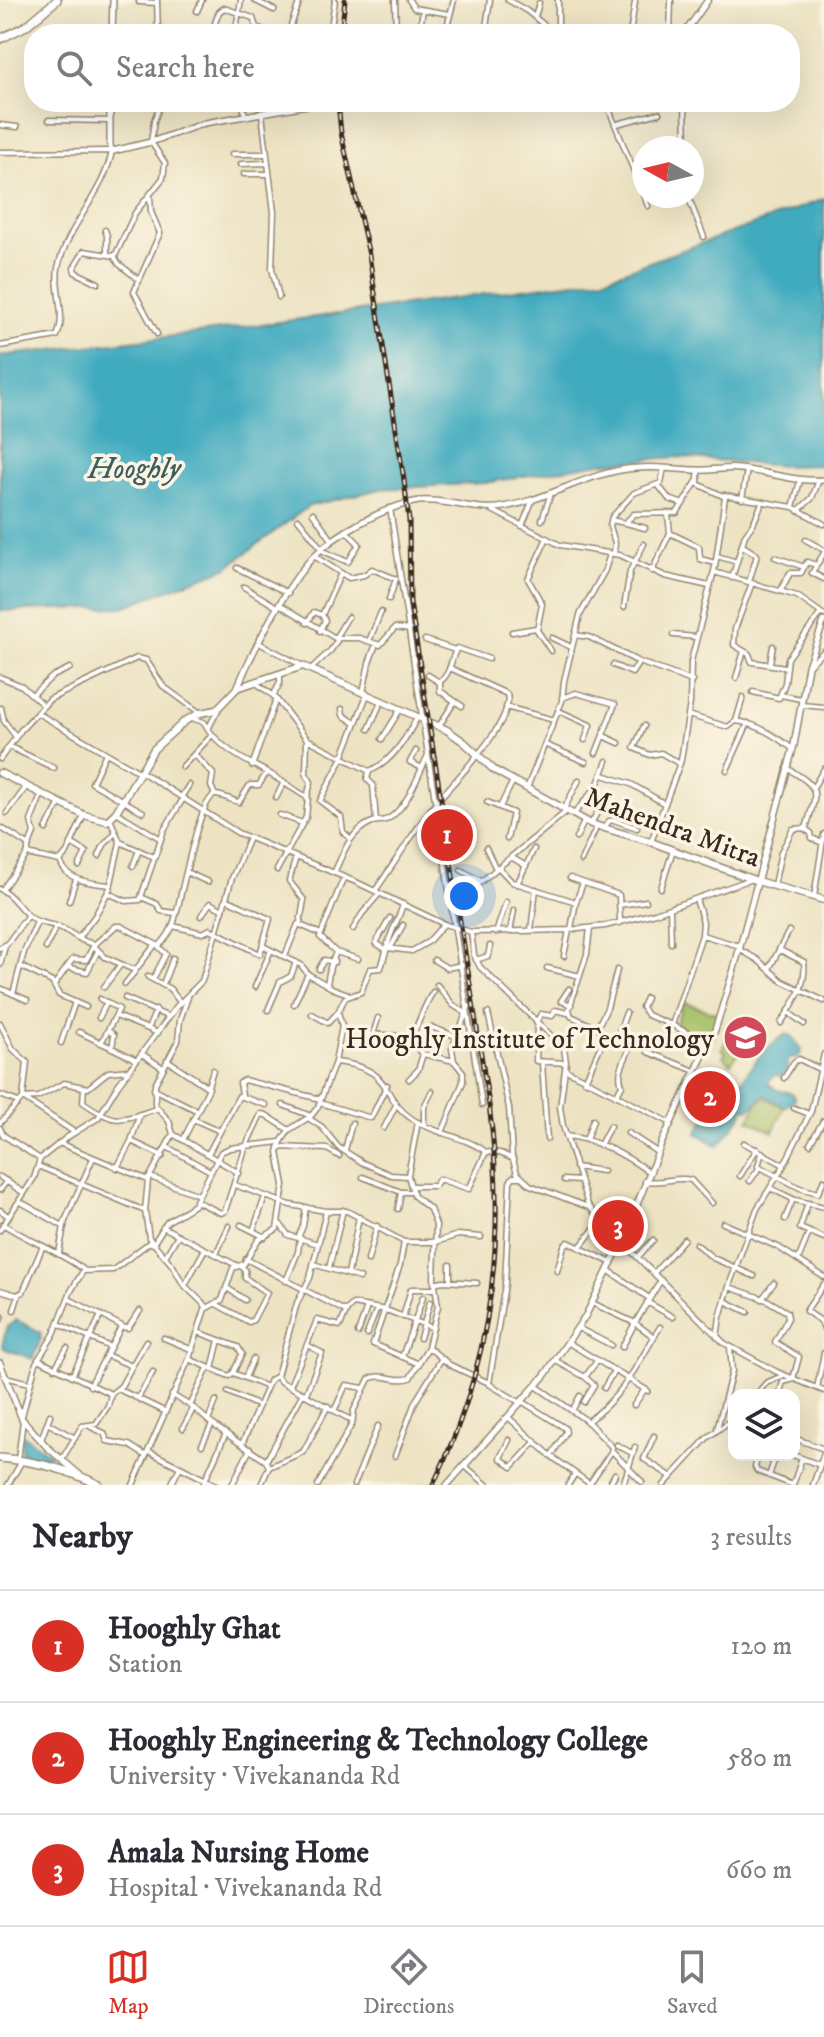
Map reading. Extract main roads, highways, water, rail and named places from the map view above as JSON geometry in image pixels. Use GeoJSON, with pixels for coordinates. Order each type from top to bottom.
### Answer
{"type":"FeatureCollection","features":[{"type":"Feature","properties":{"kind":"main road"},"geometry":{"type":"LineString","coordinates":[[28,24],[57,0]]}},
{"type":"Feature","properties":{"kind":"main road"},"geometry":{"type":"LineString","coordinates":[[0,39],[24,27]]}},
{"type":"Feature","properties":{"kind":"main road","name":"Mahendra Mitra"},"geometry":{"type":"LineString","coordinates":[[0,773],[84,815],[103,821],[110,819],[157,745],[189,718],[220,707],[237,688],[303,666],[439,726],[464,742],[494,770],[594,824],[754,880],[824,900]]}},
{"type":"Feature","properties":{"kind":"main road"},"geometry":{"type":"LineString","coordinates":[[0,1458],[20,1460],[82,1477],[99,1485]]}},
{"type":"Feature","properties":{"kind":"water","name":"Hooghly"},"geometry":{"type":"Polygon","coordinates":[[[824,199],[824,465],[781,466],[678,457],[600,463],[485,483],[381,489],[309,506],[226,568],[123,607],[0,611],[0,356],[183,335],[605,278],[824,199]]]}},
{"type":"Feature","properties":{"kind":"water"},"geometry":{"type":"Polygon","coordinates":[[[786,1034],[792,1036],[802,1051],[797,1059],[791,1057],[782,1076],[773,1075],[768,1083],[777,1090],[792,1093],[795,1099],[785,1107],[765,1095],[749,1109],[744,1108],[741,1117],[718,1146],[697,1133],[710,1115],[730,1104],[753,1065],[786,1034]]]}},
{"type":"Feature","properties":{"kind":"water"},"geometry":{"type":"Polygon","coordinates":[[[16,1320],[40,1332],[41,1338],[33,1359],[5,1349],[2,1345],[7,1327],[16,1320]]]}},
{"type":"Feature","properties":{"kind":"water"},"geometry":{"type":"Polygon","coordinates":[[[23,1435],[50,1454],[49,1457],[21,1454],[23,1435]]]}},
{"type":"Feature","properties":{"kind":"railway"},"geometry":{"type":"LineString","coordinates":[[342,24],[345,0]]}},
{"type":"Feature","properties":{"kind":"railway"},"geometry":{"type":"LineString","coordinates":[[339,112],[369,255],[404,480],[409,520],[410,602],[489,1105],[494,1154],[495,1251],[490,1299],[469,1393],[433,1485]]}},
{"type":"Feature","properties":{"kind":"place","name":"Hooghly Ghat"},"geometry":{"type":"Point","coordinates":[447,835]}},
{"type":"Feature","properties":{"kind":"place","name":"Hooghly Institute of Technology"},"geometry":{"type":"Point","coordinates":[745,1038]}},
{"type":"Feature","properties":{"kind":"place","name":"Hooghly Engineering & Technology College"},"geometry":{"type":"Point","coordinates":[710,1097]}},
{"type":"Feature","properties":{"kind":"place","name":"Amala Nursing Home"},"geometry":{"type":"Point","coordinates":[618,1226]}}]}
